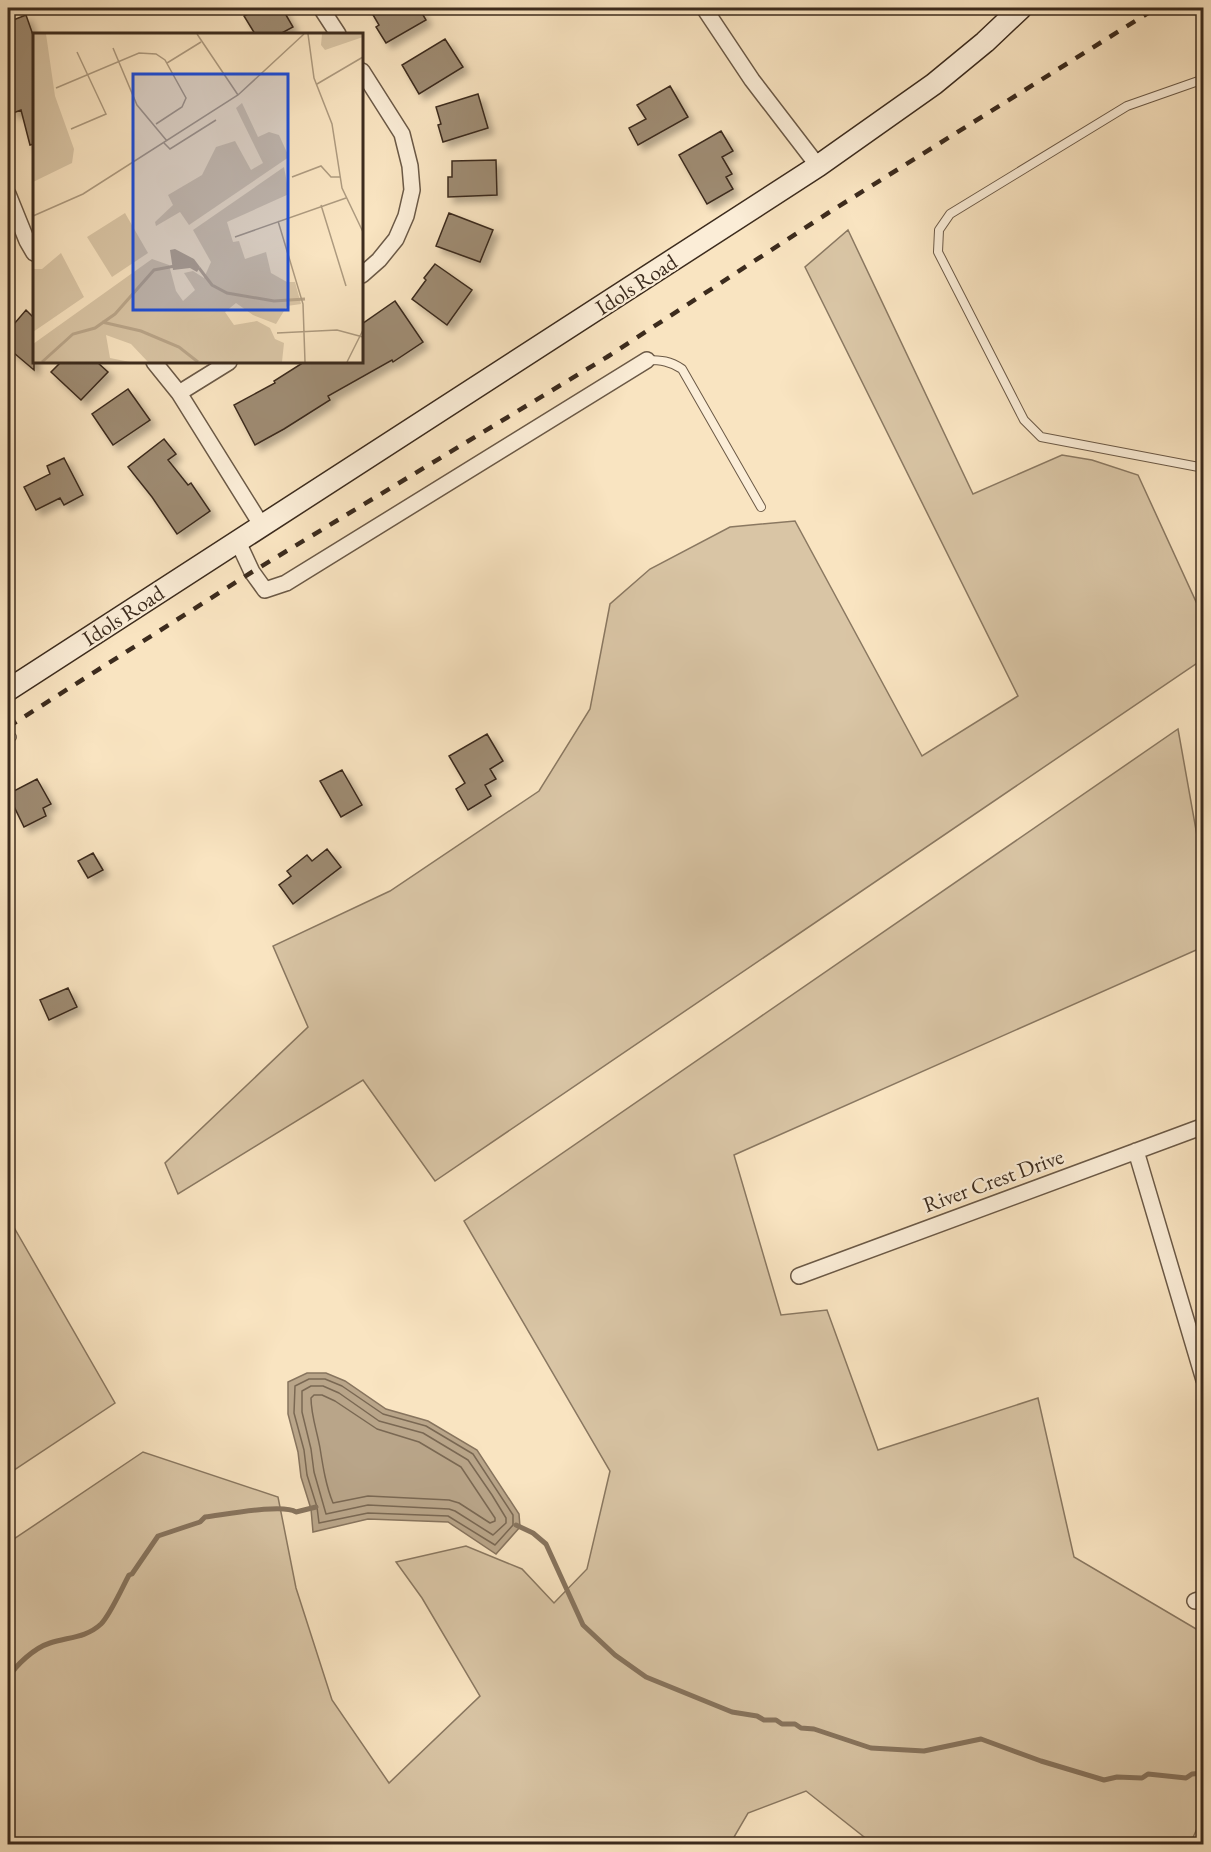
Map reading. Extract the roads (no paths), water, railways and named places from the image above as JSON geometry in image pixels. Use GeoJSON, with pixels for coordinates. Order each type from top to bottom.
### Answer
{"type":"FeatureCollection","features":[{"type":"Feature","properties":{"kind":"street"},"geometry":{"type":"LineString","coordinates":[[321,8],[337,33]]}},
{"type":"Feature","properties":{"kind":"street"},"geometry":{"type":"LineString","coordinates":[[704,8],[752,80],[818,166]]}},
{"type":"Feature","properties":{"kind":"street","name":"Idols Road"},"geometry":{"type":"LineString","coordinates":[[8,690],[818,166],[934,84],[985,42],[1021,8]]}},
{"type":"Feature","properties":{"kind":"street"},"geometry":{"type":"LineString","coordinates":[[363,73],[402,134],[410,166],[412,190],[406,216],[396,239],[379,260],[363,274]]}},
{"type":"Feature","properties":{"kind":"street"},"geometry":{"type":"LineString","coordinates":[[8,194],[33,251]]}},
{"type":"Feature","properties":{"kind":"street"},"geometry":{"type":"LineString","coordinates":[[238,542],[252,572],[265,590],[286,584],[647,360]]}},
{"type":"Feature","properties":{"kind":"street"},"geometry":{"type":"LineString","coordinates":[[155,363],[179,393],[262,526]]}},
{"type":"Feature","properties":{"kind":"street"},"geometry":{"type":"LineString","coordinates":[[179,393],[227,363]]}},
{"type":"Feature","properties":{"kind":"street","name":"River Crest Drive"},"geometry":{"type":"LineString","coordinates":[[799,1276],[1203,1126]]}},
{"type":"Feature","properties":{"kind":"street"},"geometry":{"type":"LineString","coordinates":[[1136,1151],[1203,1380]]}},
{"type":"Feature","properties":{"kind":"lane"},"geometry":{"type":"LineString","coordinates":[[1203,80],[1127,106],[950,214],[939,230],[938,252],[1024,420],[1041,437],[1203,468]]}},
{"type":"Feature","properties":{"kind":"lane"},"geometry":{"type":"LineString","coordinates":[[647,360],[661,360],[682,369],[760,507]]}},
{"type":"Feature","properties":{"kind":"water"},"geometry":{"type":"Polygon","coordinates":[[[307,1373],[326,1373],[345,1381],[386,1409],[428,1421],[477,1450],[519,1514],[520,1527],[496,1554],[448,1522],[368,1519],[313,1532],[311,1509],[301,1477],[298,1452],[288,1414],[288,1382],[307,1373]]]}},
{"type":"Feature","properties":{"kind":"waterway"},"geometry":{"type":"LineString","coordinates":[[8,1678],[38,1649],[50,1643],[83,1635],[101,1624],[129,1575],[132,1574],[158,1536],[200,1522],[205,1517],[266,1509],[296,1512],[316,1507]]}},
{"type":"Feature","properties":{"kind":"waterway"},"geometry":{"type":"LineString","coordinates":[[516,1525],[533,1533],[546,1544],[583,1625],[615,1655],[646,1677],[732,1712],[757,1716],[764,1720],[776,1720],[782,1724],[795,1724],[801,1728],[814,1729],[871,1748],[924,1751],[981,1739],[1041,1761],[1104,1780],[1117,1777],[1142,1778],[1148,1774],[1186,1778],[1192,1774],[1204,1773]]}},
{"type":"Feature","properties":{"kind":"railway"},"geometry":{"type":"LineString","coordinates":[[8,727],[252,572],[607,357],[828,213],[1156,8]]}}]}
